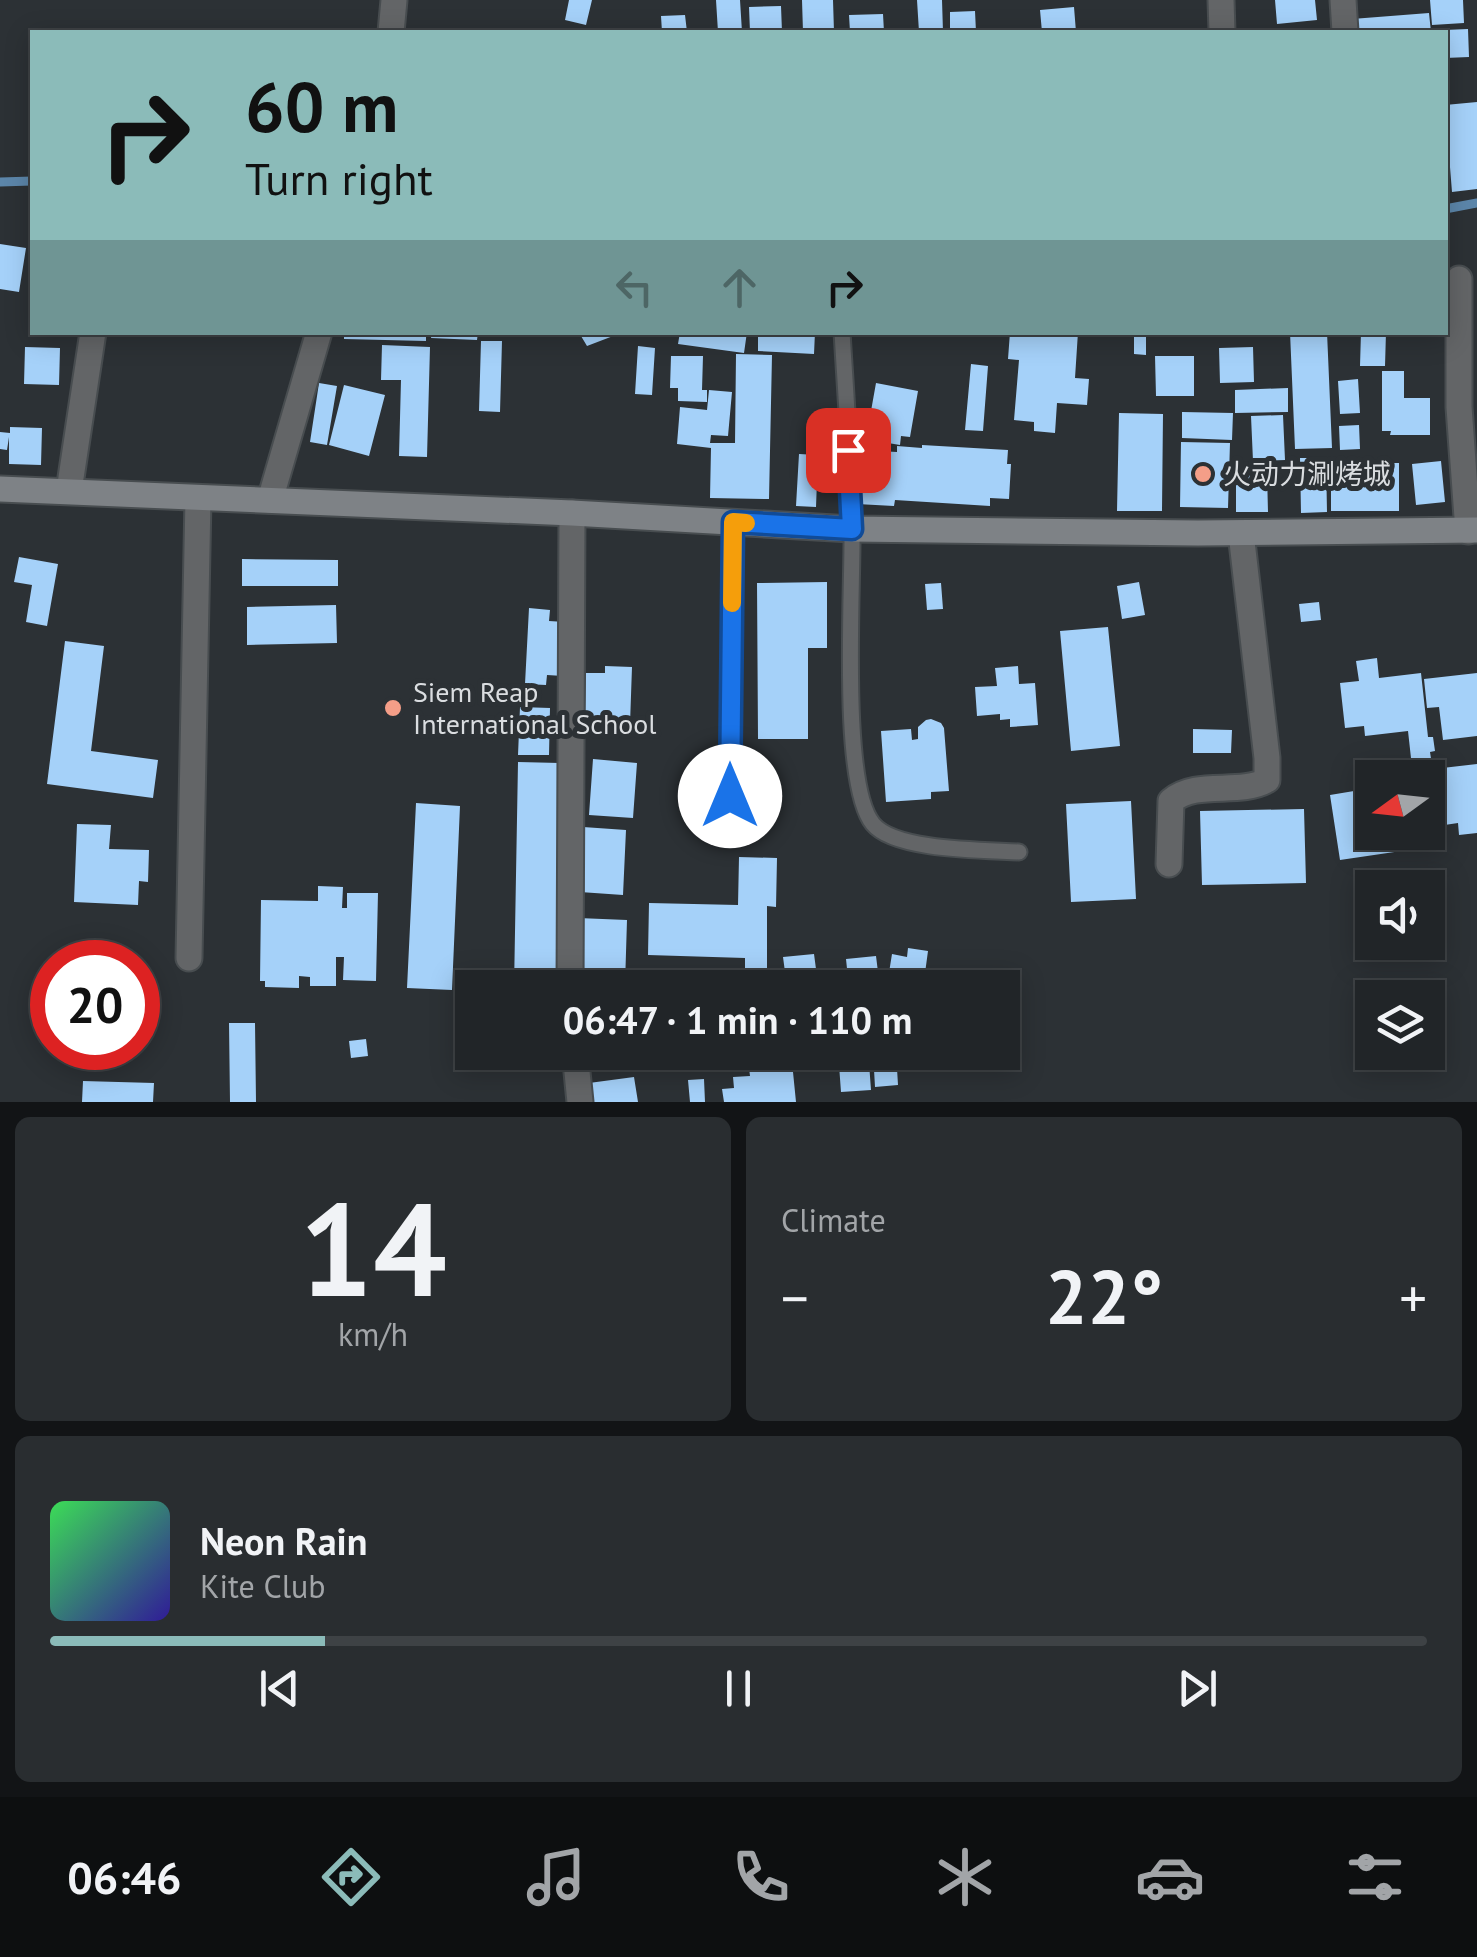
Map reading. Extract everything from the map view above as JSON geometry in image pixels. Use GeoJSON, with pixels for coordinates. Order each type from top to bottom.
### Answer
{"type":"FeatureCollection","features":[{"type":"Feature","properties":{"kind":"street"},"geometry":{"type":"LineString","coordinates":[[391,30],[394,0]]}},
{"type":"Feature","properties":{"kind":"street"},"geometry":{"type":"LineString","coordinates":[[1220,0],[1222,30]]}},
{"type":"Feature","properties":{"kind":"street"},"geometry":{"type":"LineString","coordinates":[[1342,0],[1345,30]]}},
{"type":"Feature","properties":{"kind":"street"},"geometry":{"type":"LineString","coordinates":[[0,488],[852,529],[1241,533],[1472,530],[1459,407],[1459,279]]}},
{"type":"Feature","properties":{"kind":"street"},"geometry":{"type":"LineString","coordinates":[[69,491],[93,335]]}},
{"type":"Feature","properties":{"kind":"street"},"geometry":{"type":"LineString","coordinates":[[270,500],[317,335]]}},
{"type":"Feature","properties":{"kind":"street"},"geometry":{"type":"LineString","coordinates":[[189,958],[198,498]]}},
{"type":"Feature","properties":{"kind":"street"},"geometry":{"type":"LineString","coordinates":[[570,970],[572,513]]}},
{"type":"Feature","properties":{"kind":"street"},"geometry":{"type":"LineString","coordinates":[[1169,864],[1171,800],[1185,792],[1255,785],[1267,780],[1268,758],[1241,533]]}},
{"type":"Feature","properties":{"kind":"street"},"geometry":{"type":"LineString","coordinates":[[577,1070],[580,1102]]}},
{"type":"Feature","properties":{"kind":"lane"},"geometry":{"type":"LineString","coordinates":[[842,335],[852,529],[851,727],[859,794],[872,824],[890,837],[928,846],[1020,852]]}},
{"type":"Feature","properties":{"kind":"lane"},"geometry":{"type":"LineString","coordinates":[[730,796],[733,522]]}},
{"type":"Feature","properties":{"kind":"building"},"geometry":{"type":"Polygon","coordinates":[[[569,0],[592,0],[586,25],[565,20],[569,0]]]}},
{"type":"Feature","properties":{"kind":"building"},"geometry":{"type":"Polygon","coordinates":[[[716,0],[740,0],[742,30],[718,30],[716,0]]]}},
{"type":"Feature","properties":{"kind":"building"},"geometry":{"type":"Polygon","coordinates":[[[802,0],[833,0],[834,30],[803,30],[802,0]]]}},
{"type":"Feature","properties":{"kind":"building"},"geometry":{"type":"Polygon","coordinates":[[[917,0],[942,0],[943,30],[919,30],[917,0]]]}},
{"type":"Feature","properties":{"kind":"building"},"geometry":{"type":"Polygon","coordinates":[[[1275,0],[1315,0],[1317,20],[1277,24],[1275,0]]]}},
{"type":"Feature","properties":{"kind":"building"},"geometry":{"type":"Polygon","coordinates":[[[1430,0],[1463,0],[1464,23],[1432,25],[1430,0]]]}},
{"type":"Feature","properties":{"kind":"building"},"geometry":{"type":"Polygon","coordinates":[[[781,6],[782,30],[750,30],[749,7],[781,6]]]}},
{"type":"Feature","properties":{"kind":"building"},"geometry":{"type":"Polygon","coordinates":[[[1074,7],[1076,30],[1042,30],[1040,10],[1074,7]]]}},
{"type":"Feature","properties":{"kind":"building"},"geometry":{"type":"Polygon","coordinates":[[[975,11],[976,30],[950,30],[950,12],[975,11]]]}},
{"type":"Feature","properties":{"kind":"building"},"geometry":{"type":"Polygon","coordinates":[[[1429,13],[1431,30],[1354,30],[1352,19],[1429,13]]]}},
{"type":"Feature","properties":{"kind":"building"},"geometry":{"type":"Polygon","coordinates":[[[883,14],[884,30],[850,30],[849,15],[883,14]]]}},
{"type":"Feature","properties":{"kind":"building"},"geometry":{"type":"Polygon","coordinates":[[[685,15],[687,30],[662,30],[661,16],[685,15]]]}},
{"type":"Feature","properties":{"kind":"building"},"geometry":{"type":"Polygon","coordinates":[[[1468,29],[1469,57],[1448,58],[1445,30],[1468,29]]]}},
{"type":"Feature","properties":{"kind":"building"},"geometry":{"type":"Polygon","coordinates":[[[1477,102],[1477,189],[1452,192],[1448,105],[1477,102]]]}},
{"type":"Feature","properties":{"kind":"building"},"geometry":{"type":"Polygon","coordinates":[[[0,244],[26,248],[19,292],[0,289],[0,244]]]}},
{"type":"Feature","properties":{"kind":"building"},"geometry":{"type":"Polygon","coordinates":[[[344,335],[426,335],[426,341],[344,339],[344,335]]]}},
{"type":"Feature","properties":{"kind":"building"},"geometry":{"type":"Polygon","coordinates":[[[432,335],[478,335],[477,340],[431,338],[432,335]]]}},
{"type":"Feature","properties":{"kind":"building"},"geometry":{"type":"Polygon","coordinates":[[[579,335],[616,335],[587,346],[579,335]]]}},
{"type":"Feature","properties":{"kind":"building"},"geometry":{"type":"Polygon","coordinates":[[[680,335],[747,335],[744,353],[678,344],[680,335]]]}},
{"type":"Feature","properties":{"kind":"building"},"geometry":{"type":"Polygon","coordinates":[[[758,335],[815,335],[814,354],[758,351],[758,335]]]}},
{"type":"Feature","properties":{"kind":"building"},"geometry":{"type":"Polygon","coordinates":[[[1010,335],[1078,335],[1075,378],[1089,379],[1087,405],[1057,403],[1055,433],[1034,431],[1034,422],[1014,420],[1019,360],[1008,359],[1010,335]]]}},
{"type":"Feature","properties":{"kind":"building"},"geometry":{"type":"Polygon","coordinates":[[[1134,335],[1146,335],[1146,355],[1134,354],[1134,335]]]}},
{"type":"Feature","properties":{"kind":"building"},"geometry":{"type":"Polygon","coordinates":[[[1290,335],[1327,335],[1332,448],[1295,449],[1290,335]]]}},
{"type":"Feature","properties":{"kind":"building"},"geometry":{"type":"Polygon","coordinates":[[[1361,335],[1386,335],[1385,366],[1360,366],[1361,335]]]}},
{"type":"Feature","properties":{"kind":"building"},"geometry":{"type":"Polygon","coordinates":[[[481,341],[502,341],[500,412],[479,411],[481,341]]]}},
{"type":"Feature","properties":{"kind":"building"},"geometry":{"type":"Polygon","coordinates":[[[382,345],[430,347],[427,457],[399,456],[401,380],[381,380],[382,345]]]}},
{"type":"Feature","properties":{"kind":"building"},"geometry":{"type":"Polygon","coordinates":[[[638,346],[655,348],[652,395],[635,394],[638,346]]]}},
{"type":"Feature","properties":{"kind":"building"},"geometry":{"type":"Polygon","coordinates":[[[25,347],[60,348],[59,385],[24,384],[25,347]]]}},
{"type":"Feature","properties":{"kind":"building"},"geometry":{"type":"Polygon","coordinates":[[[1253,347],[1254,382],[1220,383],[1219,348],[1253,347]]]}},
{"type":"Feature","properties":{"kind":"building"},"geometry":{"type":"Polygon","coordinates":[[[736,354],[772,355],[769,499],[710,498],[711,448],[677,444],[680,407],[707,410],[709,390],[732,392],[728,436],[711,435],[710,443],[735,443],[736,354]]]}},
{"type":"Feature","properties":{"kind":"building"},"geometry":{"type":"Polygon","coordinates":[[[671,356],[703,356],[702,390],[707,390],[707,402],[678,401],[678,388],[670,388],[671,356]]]}},
{"type":"Feature","properties":{"kind":"building"},"geometry":{"type":"Polygon","coordinates":[[[1155,356],[1194,356],[1194,396],[1156,396],[1155,356]]]}},
{"type":"Feature","properties":{"kind":"building"},"geometry":{"type":"Polygon","coordinates":[[[971,364],[988,366],[983,431],[965,430],[971,364]]]}},
{"type":"Feature","properties":{"kind":"building"},"geometry":{"type":"Polygon","coordinates":[[[1382,371],[1404,371],[1404,398],[1430,398],[1430,435],[1390,435],[1391,431],[1382,431],[1382,371]]]}},
{"type":"Feature","properties":{"kind":"building"},"geometry":{"type":"Polygon","coordinates":[[[1358,379],[1360,413],[1340,414],[1338,381],[1358,379]]]}},
{"type":"Feature","properties":{"kind":"building"},"geometry":{"type":"Polygon","coordinates":[[[319,383],[337,386],[327,445],[310,442],[319,383]]]}},
{"type":"Feature","properties":{"kind":"building"},"geometry":{"type":"Polygon","coordinates":[[[876,383],[918,391],[910,437],[901,436],[900,445],[858,438],[862,410],[871,411],[876,383]]]}},
{"type":"Feature","properties":{"kind":"building"},"geometry":{"type":"Polygon","coordinates":[[[344,385],[385,395],[369,456],[329,445],[344,385]]]}},
{"type":"Feature","properties":{"kind":"building"},"geometry":{"type":"Polygon","coordinates":[[[1288,388],[1288,412],[1235,413],[1235,390],[1288,388]]]}},
{"type":"Feature","properties":{"kind":"building"},"geometry":{"type":"Polygon","coordinates":[[[1182,412],[1233,413],[1232,440],[1182,438],[1182,412]]]}},
{"type":"Feature","properties":{"kind":"building"},"geometry":{"type":"Polygon","coordinates":[[[1119,413],[1163,414],[1162,511],[1117,511],[1119,413]]]}},
{"type":"Feature","properties":{"kind":"building"},"geometry":{"type":"Polygon","coordinates":[[[1283,415],[1285,460],[1253,461],[1251,416],[1283,415]]]}},
{"type":"Feature","properties":{"kind":"building"},"geometry":{"type":"Polygon","coordinates":[[[1359,425],[1360,449],[1340,450],[1339,426],[1359,425]]]}},
{"type":"Feature","properties":{"kind":"building"},"geometry":{"type":"Polygon","coordinates":[[[10,427],[42,428],[41,465],[9,464],[9,437],[7,450],[0,449],[0,432],[10,433],[10,427]]]}},
{"type":"Feature","properties":{"kind":"building"},"geometry":{"type":"Polygon","coordinates":[[[1181,442],[1230,443],[1228,508],[1180,507],[1181,442]]]}},
{"type":"Feature","properties":{"kind":"building"},"geometry":{"type":"Polygon","coordinates":[[[897,446],[1008,450],[1009,499],[990,498],[990,506],[895,500],[894,506],[857,504],[860,450],[897,452],[897,446]]]}},
{"type":"Feature","properties":{"kind":"building"},"geometry":{"type":"Polygon","coordinates":[[[799,454],[818,455],[816,507],[796,506],[799,454]]]}},
{"type":"Feature","properties":{"kind":"building"},"geometry":{"type":"Polygon","coordinates":[[[1300,458],[1326,458],[1327,512],[1301,513],[1300,458]]]}},
{"type":"Feature","properties":{"kind":"building"},"geometry":{"type":"Polygon","coordinates":[[[1441,461],[1445,502],[1416,505],[1412,464],[1441,461]]]}},
{"type":"Feature","properties":{"kind":"building"},"geometry":{"type":"Polygon","coordinates":[[[1331,463],[1399,463],[1399,511],[1331,511],[1331,463]]]}},
{"type":"Feature","properties":{"kind":"building"},"geometry":{"type":"Polygon","coordinates":[[[1236,473],[1267,473],[1268,512],[1236,512],[1236,473]]]}},
{"type":"Feature","properties":{"kind":"building"},"geometry":{"type":"Polygon","coordinates":[[[19,557],[58,564],[47,626],[26,622],[32,585],[14,582],[19,557]]]}},
{"type":"Feature","properties":{"kind":"building"},"geometry":{"type":"Polygon","coordinates":[[[242,559],[338,560],[338,586],[242,586],[242,559]]]}},
{"type":"Feature","properties":{"kind":"building"},"geometry":{"type":"Polygon","coordinates":[[[827,582],[827,648],[808,648],[808,739],[758,739],[757,583],[827,582]]]}},
{"type":"Feature","properties":{"kind":"building"},"geometry":{"type":"Polygon","coordinates":[[[1139,582],[1145,615],[1122,619],[1117,586],[1139,582]]]}},
{"type":"Feature","properties":{"kind":"building"},"geometry":{"type":"Polygon","coordinates":[[[941,583],[943,609],[927,610],[925,584],[941,583]]]}},
{"type":"Feature","properties":{"kind":"building"},"geometry":{"type":"Polygon","coordinates":[[[1319,602],[1321,620],[1301,622],[1299,604],[1319,602]]]}},
{"type":"Feature","properties":{"kind":"building"},"geometry":{"type":"Polygon","coordinates":[[[336,605],[337,643],[247,645],[247,607],[336,605]]]}},
{"type":"Feature","properties":{"kind":"building"},"geometry":{"type":"Polygon","coordinates":[[[529,608],[550,610],[549,621],[565,622],[563,676],[547,675],[546,685],[525,684],[529,608]]]}},
{"type":"Feature","properties":{"kind":"building"},"geometry":{"type":"Polygon","coordinates":[[[1108,627],[1120,746],[1071,751],[1060,631],[1108,627]]]}},
{"type":"Feature","properties":{"kind":"building"},"geometry":{"type":"Polygon","coordinates":[[[65,641],[104,646],[91,751],[158,760],[153,798],[47,784],[65,641]]]}},
{"type":"Feature","properties":{"kind":"building"},"geometry":{"type":"Polygon","coordinates":[[[1377,658],[1379,678],[1421,673],[1428,737],[1433,737],[1435,751],[1430,752],[1431,760],[1411,760],[1408,731],[1365,736],[1364,726],[1345,728],[1340,683],[1359,681],[1356,661],[1377,658]]]}},
{"type":"Feature","properties":{"kind":"building"},"geometry":{"type":"Polygon","coordinates":[[[605,666],[632,667],[630,724],[585,722],[586,673],[605,673],[605,666]]]}},
{"type":"Feature","properties":{"kind":"building"},"geometry":{"type":"Polygon","coordinates":[[[1018,666],[1019,684],[1035,683],[1038,725],[1010,727],[1010,719],[1000,720],[1000,714],[977,716],[975,687],[997,686],[995,668],[1018,666]]]}},
{"type":"Feature","properties":{"kind":"building"},"geometry":{"type":"Polygon","coordinates":[[[1477,673],[1477,736],[1443,740],[1439,707],[1427,708],[1424,679],[1477,673]]]}},
{"type":"Feature","properties":{"kind":"building"},"geometry":{"type":"Polygon","coordinates":[[[520,707],[550,708],[549,755],[518,755],[520,707]]]}},
{"type":"Feature","properties":{"kind":"building"},"geometry":{"type":"Polygon","coordinates":[[[931,719],[944,728],[949,791],[931,792],[931,799],[886,802],[881,731],[911,729],[912,740],[918,739],[918,727],[931,719]]]}},
{"type":"Feature","properties":{"kind":"building"},"geometry":{"type":"Polygon","coordinates":[[[1193,729],[1232,730],[1231,753],[1193,753],[1193,729]]]}},
{"type":"Feature","properties":{"kind":"building"},"geometry":{"type":"Polygon","coordinates":[[[593,759],[637,763],[633,818],[589,815],[593,759]]]}},
{"type":"Feature","properties":{"kind":"building"},"geometry":{"type":"Polygon","coordinates":[[[518,762],[560,763],[556,970],[514,970],[518,762]]]}},
{"type":"Feature","properties":{"kind":"building"},"geometry":{"type":"Polygon","coordinates":[[[1477,764],[1477,833],[1459,835],[1458,823],[1445,825],[1445,768],[1477,764]]]}},
{"type":"Feature","properties":{"kind":"building"},"geometry":{"type":"Polygon","coordinates":[[[1355,791],[1355,850],[1408,850],[1340,860],[1330,795],[1355,791]]]}},
{"type":"Feature","properties":{"kind":"building"},"geometry":{"type":"Polygon","coordinates":[[[1131,801],[1136,899],[1071,902],[1066,804],[1131,801]]]}},
{"type":"Feature","properties":{"kind":"building"},"geometry":{"type":"Polygon","coordinates":[[[416,803],[460,806],[452,990],[407,988],[416,803]]]}},
{"type":"Feature","properties":{"kind":"building"},"geometry":{"type":"Polygon","coordinates":[[[1304,809],[1306,883],[1202,885],[1200,811],[1304,809]]]}},
{"type":"Feature","properties":{"kind":"building"},"geometry":{"type":"Polygon","coordinates":[[[77,824],[111,825],[109,849],[149,850],[148,882],[139,881],[138,905],[74,902],[77,824]]]}},
{"type":"Feature","properties":{"kind":"building"},"geometry":{"type":"Polygon","coordinates":[[[583,827],[626,830],[623,895],[580,892],[583,827]]]}},
{"type":"Feature","properties":{"kind":"building"},"geometry":{"type":"Polygon","coordinates":[[[739,857],[777,858],[776,907],[767,906],[767,970],[745,970],[745,958],[648,955],[649,903],[738,905],[739,857]]]}},
{"type":"Feature","properties":{"kind":"building"},"geometry":{"type":"Polygon","coordinates":[[[318,886],[343,887],[342,908],[347,908],[347,893],[378,893],[376,981],[343,980],[344,957],[336,957],[336,986],[310,986],[310,977],[299,976],[299,988],[265,987],[265,981],[260,981],[261,900],[318,901],[318,886]]]}},
{"type":"Feature","properties":{"kind":"building"},"geometry":{"type":"Polygon","coordinates":[[[578,918],[627,920],[625,970],[576,970],[578,918]]]}},
{"type":"Feature","properties":{"kind":"building"},"geometry":{"type":"Polygon","coordinates":[[[908,948],[928,951],[925,970],[889,970],[892,954],[907,957],[908,948]]]}},
{"type":"Feature","properties":{"kind":"building"},"geometry":{"type":"Polygon","coordinates":[[[814,954],[816,970],[785,970],[783,957],[814,954]]]}},
{"type":"Feature","properties":{"kind":"building"},"geometry":{"type":"Polygon","coordinates":[[[876,956],[878,970],[847,970],[846,959],[876,956]]]}},
{"type":"Feature","properties":{"kind":"building"},"geometry":{"type":"Polygon","coordinates":[[[229,1023],[255,1023],[256,1102],[230,1102],[229,1023]]]}},
{"type":"Feature","properties":{"kind":"building"},"geometry":{"type":"Polygon","coordinates":[[[366,1039],[368,1056],[351,1058],[349,1041],[366,1039]]]}},
{"type":"Feature","properties":{"kind":"building"},"geometry":{"type":"Polygon","coordinates":[[[749,1070],[793,1070],[796,1102],[724,1102],[722,1089],[734,1088],[733,1077],[750,1076],[749,1070]]]}},
{"type":"Feature","properties":{"kind":"building"},"geometry":{"type":"Polygon","coordinates":[[[839,1070],[870,1070],[871,1090],[841,1092],[839,1070]]]}},
{"type":"Feature","properties":{"kind":"building"},"geometry":{"type":"Polygon","coordinates":[[[874,1070],[897,1070],[898,1085],[875,1087],[874,1070]]]}},
{"type":"Feature","properties":{"kind":"building"},"geometry":{"type":"Polygon","coordinates":[[[634,1077],[638,1102],[592,1102],[589,1083],[634,1077]]]}},
{"type":"Feature","properties":{"kind":"building"},"geometry":{"type":"Polygon","coordinates":[[[704,1079],[705,1102],[690,1102],[688,1080],[704,1079]]]}},
{"type":"Feature","properties":{"kind":"building"},"geometry":{"type":"Polygon","coordinates":[[[83,1081],[154,1083],[153,1102],[82,1102],[83,1081]]]}},
{"type":"Feature","properties":{"kind":"waterway"},"geometry":{"type":"LineString","coordinates":[[0,182],[30,181]]}},
{"type":"Feature","properties":{"kind":"waterway"},"geometry":{"type":"LineString","coordinates":[[1448,208],[1477,203]]}},
{"type":"Feature","properties":{"kind":"slow traffic"},"geometry":{"type":"LineString","coordinates":[[732,603],[733,522],[746,523]]}},
{"type":"Feature","properties":{"kind":"place","name":"火动力涮烤城"},"geometry":{"type":"Point","coordinates":[1203,474]}},
{"type":"Feature","properties":{"kind":"place","name":"Siem Reap International School"},"geometry":{"type":"Point","coordinates":[393,708]}},
{"type":"Feature","properties":{"kind":"route"},"geometry":{"type":"LineString","coordinates":[[730,796],[733,522],[852,529],[848,450]]}}]}
